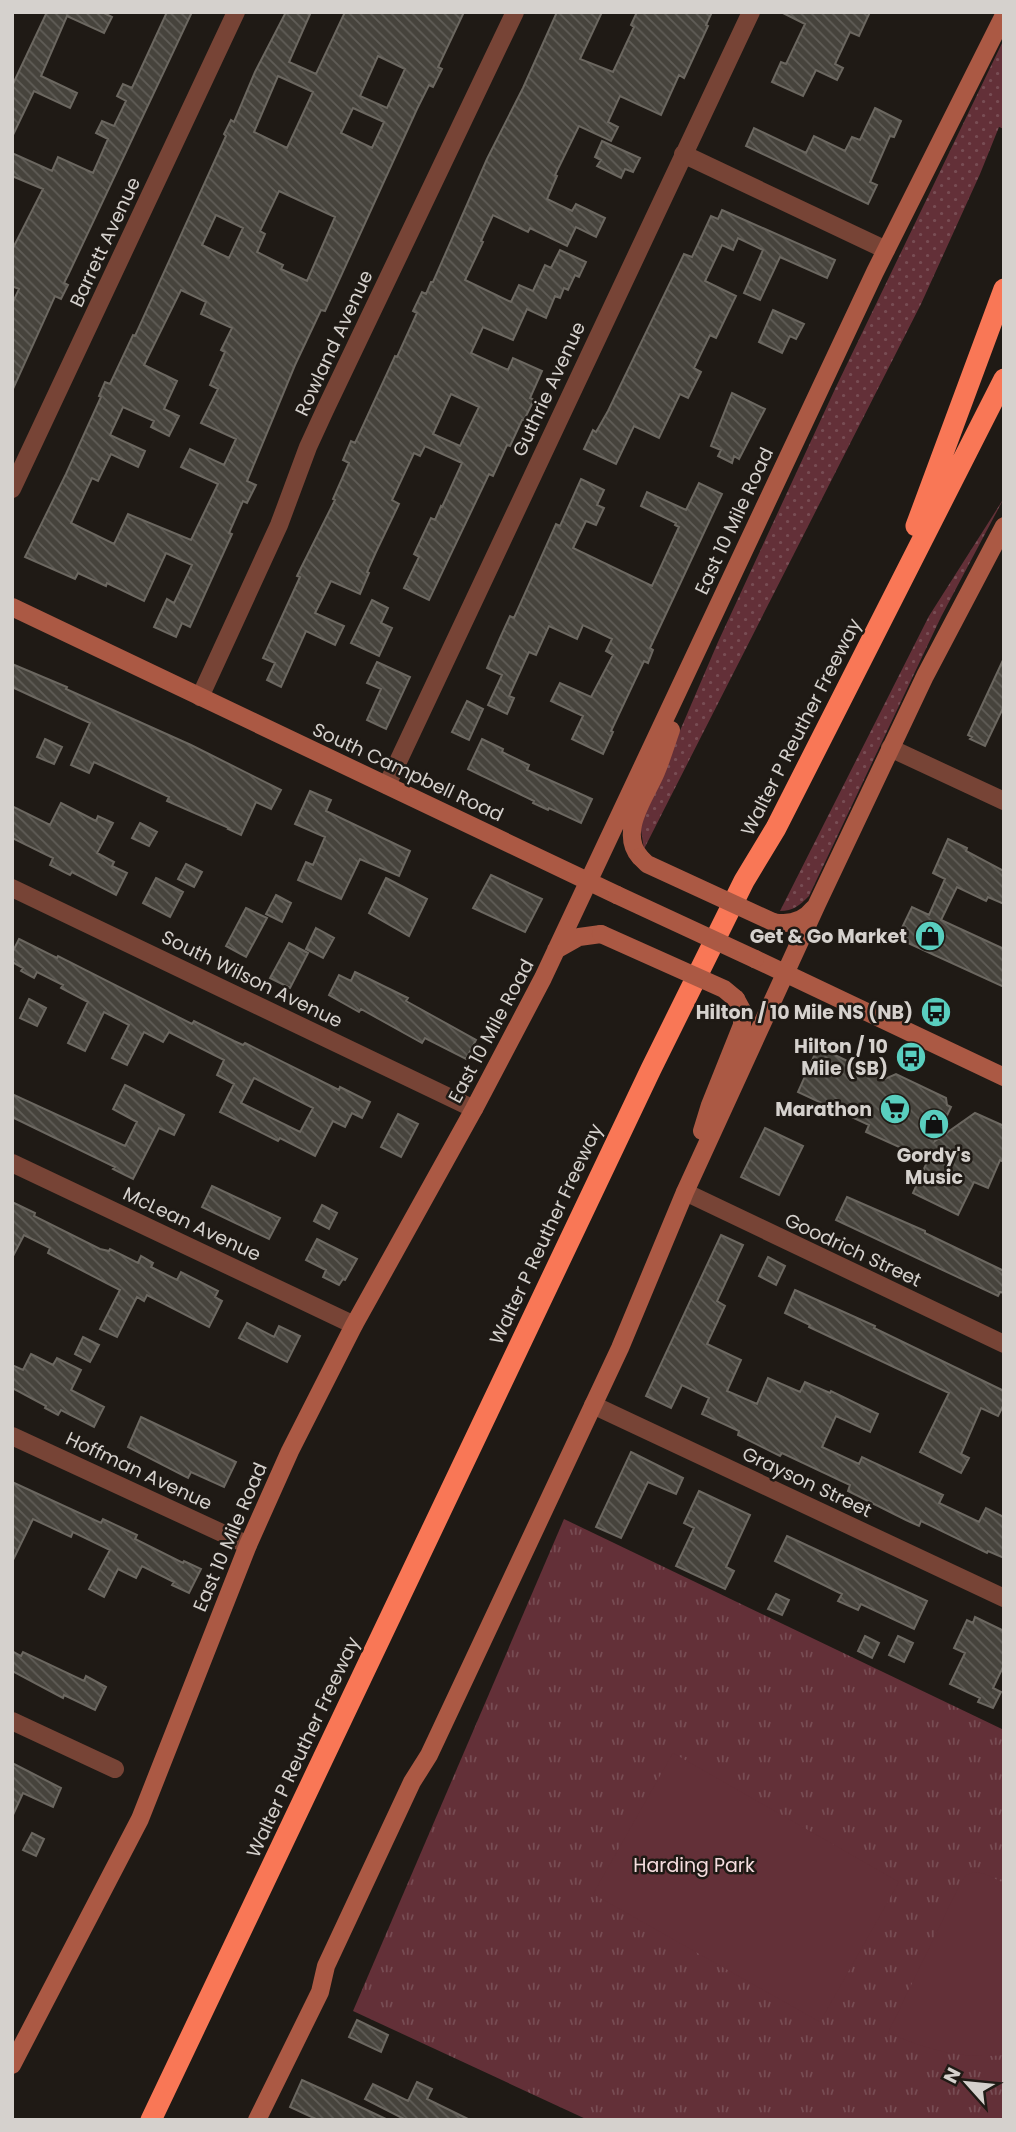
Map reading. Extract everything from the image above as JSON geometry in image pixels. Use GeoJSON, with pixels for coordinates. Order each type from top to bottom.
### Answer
{"type":"FeatureCollection","features":[{"type":"Feature","properties":{"kind":"highway"},"geometry":{"type":"LineString","coordinates":[[882,620],[1004,289]]}},
{"type":"Feature","properties":{"kind":"highway","name":"Walter P Reuther Freeway"},"geometry":{"type":"LineString","coordinates":[[151,2120],[651,1069],[744,881],[776,828],[1004,379]]}},
{"type":"Feature","properties":{"kind":"main road","name":"East 10 Mile Road"},"geometry":{"type":"LineString","coordinates":[[12,2065],[140,1819],[248,1545],[290,1451],[354,1325],[474,1109],[556,950],[886,250],[1004,15]]}},
{"type":"Feature","properties":{"kind":"main road"},"geometry":{"type":"LineString","coordinates":[[260,2119],[320,1992],[326,1966],[412,1782],[435,1742],[554,1492],[620,1348],[685,1192],[817,904],[943,639],[1004,526]]}},
{"type":"Feature","properties":{"kind":"main road","name":"South Campbell Road"},"geometry":{"type":"LineString","coordinates":[[12,607],[1004,1077]]}},
{"type":"Feature","properties":{"kind":"main road"},"geometry":{"type":"LineString","coordinates":[[701,641],[657,770],[636,814],[632,843],[640,857],[648,864],[773,922],[788,923],[803,919],[817,904]]}},
{"type":"Feature","properties":{"kind":"main road"},"geometry":{"type":"LineString","coordinates":[[556,950],[579,937],[601,934],[724,989],[736,999],[742,1010],[742,1025],[710,1105],[685,1192]]}},
{"type":"Feature","properties":{"kind":"street","name":"Barrett Avenue"},"geometry":{"type":"LineString","coordinates":[[12,489],[236,12]]}},
{"type":"Feature","properties":{"kind":"street","name":"Rowland Avenue"},"geometry":{"type":"LineString","coordinates":[[200,697],[279,525],[325,410],[515,12]]}},
{"type":"Feature","properties":{"kind":"street","name":"Guthrie Avenue"},"geometry":{"type":"LineString","coordinates":[[387,785],[751,12]]}},
{"type":"Feature","properties":{"kind":"street"},"geometry":{"type":"LineString","coordinates":[[683,154],[886,250]]}},
{"type":"Feature","properties":{"kind":"street"},"geometry":{"type":"LineString","coordinates":[[890,748],[1004,801]]}},
{"type":"Feature","properties":{"kind":"street","name":"South Wilson Avenue"},"geometry":{"type":"LineString","coordinates":[[12,888],[474,1109]]}},
{"type":"Feature","properties":{"kind":"street","name":"McLean Avenue"},"geometry":{"type":"LineString","coordinates":[[12,1163],[354,1325]]}},
{"type":"Feature","properties":{"kind":"street","name":"Goodrich Street"},"geometry":{"type":"LineString","coordinates":[[685,1192],[1004,1344]]}},
{"type":"Feature","properties":{"kind":"street","name":"Grayson Street"},"geometry":{"type":"LineString","coordinates":[[593,1405],[1004,1598]]}},
{"type":"Feature","properties":{"kind":"street","name":"Hoffman Avenue"},"geometry":{"type":"LineString","coordinates":[[12,1436],[248,1545]]}},
{"type":"Feature","properties":{"kind":"street"},"geometry":{"type":"LineString","coordinates":[[12,1721],[115,1769]]}},
{"type":"Feature","properties":{"kind":"green space"},"geometry":{"type":"Polygon","coordinates":[[[1004,39],[1004,129],[999,127],[921,304],[644,849],[640,824],[718,642],[835,389],[1004,39]]]}},
{"type":"Feature","properties":{"kind":"green space"},"geometry":{"type":"Polygon","coordinates":[[[1004,498],[941,617],[809,896],[796,907],[780,911],[929,616],[1004,498]]]}},
{"type":"Feature","properties":{"kind":"green space","name":"Harding Park"},"geometry":{"type":"Polygon","coordinates":[[[564,1519],[1004,1730],[1004,2120],[588,2120],[353,2011],[564,1519]]]}},
{"type":"Feature","properties":{"kind":"green space"},"geometry":{"type":"Polygon","coordinates":[[[673,1753],[899,1882],[820,2022],[593,1894],[673,1753]]]}},
{"type":"Feature","properties":{"kind":"green space"},"geometry":{"type":"Polygon","coordinates":[[[975,1872],[1004,1883],[1004,2055],[972,2056],[944,2052],[888,2033],[960,1884],[966,1875],[975,1872]]]}},
{"type":"Feature","properties":{"kind":"building"},"geometry":{"type":"Polygon","coordinates":[[[47,12],[102,12],[112,17],[104,33],[67,16],[41,76],[77,93],[70,108],[34,91],[12,137],[12,86],[47,12]]]}},
{"type":"Feature","properties":{"kind":"building"},"geometry":{"type":"Polygon","coordinates":[[[167,12],[192,12],[64,283],[68,285],[61,299],[55,296],[12,391],[12,304],[19,289],[12,286],[12,250],[43,189],[12,176],[12,153],[52,171],[58,157],[93,173],[108,139],[96,133],[102,121],[114,126],[126,101],[117,96],[123,84],[132,88],[167,12]]]}},
{"type":"Feature","properties":{"kind":"building"},"geometry":{"type":"Polygon","coordinates":[[[286,12],[311,12],[289,62],[316,74],[345,12],[464,12],[438,67],[442,69],[433,87],[429,85],[417,109],[325,311],[321,310],[295,365],[247,481],[256,485],[247,503],[243,501],[229,533],[232,534],[190,627],[182,623],[176,637],[154,627],[167,599],[174,603],[192,565],[166,553],[144,601],[107,583],[106,586],[78,573],[75,579],[25,557],[66,474],[101,397],[99,396],[105,382],[110,384],[133,335],[135,336],[226,136],[224,134],[231,120],[234,122],[255,72],[286,12]],[[378,56],[360,96],[387,108],[405,69],[378,56]],[[278,76],[254,132],[287,148],[313,92],[278,76]],[[353,108],[341,133],[372,148],[384,122],[353,108]],[[279,191],[260,231],[265,234],[257,252],[283,265],[281,269],[307,281],[335,217],[279,191]],[[216,215],[202,245],[229,258],[243,228],[216,215]],[[181,290],[144,365],[177,381],[164,409],[179,416],[169,436],[151,427],[154,421],[123,407],[110,435],[145,451],[138,467],[111,454],[98,481],[92,478],[71,523],[114,544],[128,514],[191,540],[218,484],[181,467],[190,449],[224,465],[236,439],[201,423],[218,389],[210,385],[225,352],[221,350],[232,328],[201,314],[206,302],[181,290]]]}},
{"type":"Feature","properties":{"kind":"building"},"geometry":{"type":"Polygon","coordinates":[[[557,12],[602,12],[580,59],[613,72],[634,27],[631,25],[637,12],[712,12],[684,78],[679,75],[661,115],[620,96],[608,122],[618,127],[611,141],[579,126],[555,175],[557,176],[547,199],[572,211],[576,204],[605,218],[596,237],[576,227],[567,246],[530,228],[528,232],[493,215],[465,280],[511,302],[519,285],[533,291],[545,265],[551,268],[560,250],[586,262],[579,277],[575,275],[568,290],[564,288],[560,298],[555,296],[546,318],[527,309],[513,340],[483,327],[471,353],[508,370],[513,358],[542,371],[530,398],[534,400],[510,446],[507,445],[493,476],[489,474],[429,600],[404,588],[419,557],[414,554],[431,518],[435,520],[442,507],[462,463],[425,446],[420,456],[414,453],[392,500],[399,504],[367,572],[369,573],[360,594],[331,581],[315,613],[344,626],[335,645],[306,631],[281,687],[267,680],[275,663],[263,658],[300,577],[297,576],[335,500],[333,499],[349,463],[343,460],[351,441],[355,443],[395,356],[397,357],[417,313],[413,311],[422,292],[426,294],[433,282],[487,159],[557,12]],[[451,394],[433,434],[460,446],[479,407],[451,394]]]}},
{"type":"Feature","properties":{"kind":"building"},"geometry":{"type":"Polygon","coordinates":[[[781,12],[870,12],[859,36],[850,32],[835,64],[843,68],[837,80],[816,70],[803,96],[772,82],[781,62],[786,64],[805,24],[781,12]]]}},
{"type":"Feature","properties":{"kind":"building"},"geometry":{"type":"Polygon","coordinates":[[[875,108],[901,121],[894,137],[890,136],[870,182],[877,185],[868,204],[746,146],[754,128],[806,153],[814,136],[845,151],[852,137],[860,140],[875,108]]]}},
{"type":"Feature","properties":{"kind":"building"},"geometry":{"type":"Polygon","coordinates":[[[602,141],[640,158],[633,172],[625,169],[621,178],[597,166],[601,160],[595,157],[602,141]]]}},
{"type":"Feature","properties":{"kind":"building"},"geometry":{"type":"Polygon","coordinates":[[[722,210],[835,260],[827,278],[780,257],[760,300],[744,293],[763,250],[738,238],[733,250],[722,245],[705,281],[736,296],[716,338],[710,335],[694,368],[701,372],[688,398],[680,394],[659,438],[634,426],[616,464],[584,449],[593,430],[596,432],[608,411],[684,254],[692,257],[711,216],[718,219],[722,210]]]}},
{"type":"Feature","properties":{"kind":"building"},"geometry":{"type":"Polygon","coordinates":[[[773,310],[804,324],[796,339],[790,336],[782,353],[759,342],[773,310]]]}},
{"type":"Feature","properties":{"kind":"building"},"geometry":{"type":"Polygon","coordinates":[[[732,393],[765,409],[739,459],[734,456],[732,463],[718,456],[721,450],[711,446],[732,393]]]}},
{"type":"Feature","properties":{"kind":"building"},"geometry":{"type":"Polygon","coordinates":[[[581,479],[604,490],[597,505],[604,508],[596,525],[586,521],[573,548],[652,586],[679,527],[641,506],[647,492],[686,510],[699,483],[722,494],[650,648],[653,650],[648,663],[644,661],[603,754],[572,739],[583,716],[551,701],[560,683],[591,697],[613,655],[606,651],[612,639],[583,625],[577,639],[549,626],[536,655],[529,652],[509,696],[514,698],[507,714],[488,705],[502,675],[487,668],[510,616],[514,618],[556,524],[560,526],[581,479]]]}},
{"type":"Feature","properties":{"kind":"building"},"geometry":{"type":"Polygon","coordinates":[[[372,600],[388,608],[381,623],[392,628],[379,656],[351,643],[372,600]]]}},
{"type":"Feature","properties":{"kind":"building"},"geometry":{"type":"Polygon","coordinates":[[[1004,658],[1004,706],[985,746],[970,739],[972,737],[968,735],[1004,658]]]}},
{"type":"Feature","properties":{"kind":"building"},"geometry":{"type":"Polygon","coordinates":[[[377,662],[410,677],[386,729],[367,720],[381,689],[367,683],[377,662]]]}},
{"type":"Feature","properties":{"kind":"building"},"geometry":{"type":"Polygon","coordinates":[[[12,664],[191,745],[281,790],[271,809],[256,802],[241,835],[167,801],[169,797],[94,762],[89,773],[71,765],[90,723],[12,687],[12,664]]]}},
{"type":"Feature","properties":{"kind":"building"},"geometry":{"type":"Polygon","coordinates":[[[467,701],[483,709],[469,740],[452,732],[467,701]]]}},
{"type":"Feature","properties":{"kind":"building"},"geometry":{"type":"Polygon","coordinates":[[[45,739],[62,747],[54,764],[37,757],[45,739]]]}},
{"type":"Feature","properties":{"kind":"building"},"geometry":{"type":"Polygon","coordinates":[[[482,739],[529,765],[527,770],[592,799],[581,823],[533,803],[534,801],[468,769],[482,739]]]}},
{"type":"Feature","properties":{"kind":"building"},"geometry":{"type":"Polygon","coordinates":[[[310,791],[331,800],[326,811],[410,851],[399,876],[360,859],[341,899],[298,880],[306,862],[313,865],[325,837],[295,824],[310,791]]]}},
{"type":"Feature","properties":{"kind":"building"},"geometry":{"type":"Polygon","coordinates":[[[61,803],[96,821],[98,816],[113,823],[97,853],[114,862],[112,866],[127,873],[116,895],[72,872],[70,875],[50,865],[53,858],[12,838],[12,806],[50,825],[61,803]]]}},
{"type":"Feature","properties":{"kind":"building"},"geometry":{"type":"Polygon","coordinates":[[[140,823],[157,832],[149,846],[132,838],[140,823]]]}},
{"type":"Feature","properties":{"kind":"building"},"geometry":{"type":"Polygon","coordinates":[[[948,839],[1004,871],[1004,904],[988,897],[986,901],[957,887],[941,920],[1004,949],[1004,987],[897,938],[912,907],[929,915],[945,879],[933,873],[948,839]]]}},
{"type":"Feature","properties":{"kind":"building"},"geometry":{"type":"Polygon","coordinates":[[[186,864],[202,872],[194,887],[178,879],[186,864]]]}},
{"type":"Feature","properties":{"kind":"building"},"geometry":{"type":"Polygon","coordinates":[[[491,875],[542,899],[525,932],[473,908],[491,875]]]}},
{"type":"Feature","properties":{"kind":"building"},"geometry":{"type":"Polygon","coordinates":[[[156,878],[183,892],[170,917],[143,903],[156,878]]]}},
{"type":"Feature","properties":{"kind":"building"},"geometry":{"type":"Polygon","coordinates":[[[386,878],[427,899],[409,936],[369,913],[386,878]]]}},
{"type":"Feature","properties":{"kind":"building"},"geometry":{"type":"Polygon","coordinates":[[[276,895],[291,903],[282,922],[266,914],[276,895]]]}},
{"type":"Feature","properties":{"kind":"building"},"geometry":{"type":"Polygon","coordinates":[[[246,908],[267,918],[246,957],[226,946],[246,908]]]}},
{"type":"Feature","properties":{"kind":"building"},"geometry":{"type":"Polygon","coordinates":[[[316,928],[334,938],[323,958],[306,949],[316,928]]]}},
{"type":"Feature","properties":{"kind":"building"},"geometry":{"type":"Polygon","coordinates":[[[19,939],[192,1024],[194,1021],[243,1045],[245,1043],[339,1090],[340,1087],[370,1102],[362,1118],[352,1113],[345,1127],[333,1121],[315,1156],[280,1138],[278,1141],[220,1112],[234,1084],[217,1075],[224,1060],[169,1032],[163,1042],[144,1032],[127,1065],[112,1058],[129,1025],[104,1012],[85,1051],[68,1043],[88,1002],[37,972],[34,978],[21,971],[23,968],[12,962],[12,953],[19,939]],[[254,1078],[241,1103],[300,1132],[313,1108],[254,1078]]]}},
{"type":"Feature","properties":{"kind":"building"},"geometry":{"type":"Polygon","coordinates":[[[289,943],[308,953],[290,988],[270,978],[289,943]]]}},
{"type":"Feature","properties":{"kind":"building"},"geometry":{"type":"Polygon","coordinates":[[[355,972],[408,998],[406,1001],[476,1040],[466,1059],[425,1038],[422,1043],[361,1009],[359,1012],[329,995],[339,975],[351,981],[355,972]]]}},
{"type":"Feature","properties":{"kind":"building"},"geometry":{"type":"Polygon","coordinates":[[[29,999],[46,1008],[37,1026],[20,1018],[29,999]]]}},
{"type":"Feature","properties":{"kind":"building"},"geometry":{"type":"Polygon","coordinates":[[[818,1047],[885,1079],[896,1074],[946,1098],[947,1105],[951,1107],[935,1141],[975,1113],[1004,1126],[1004,1162],[1000,1160],[988,1188],[974,1182],[958,1215],[913,1193],[928,1160],[866,1132],[869,1125],[798,1092],[818,1047]]]}},
{"type":"Feature","properties":{"kind":"building"},"geometry":{"type":"Polygon","coordinates":[[[125,1085],[184,1115],[174,1135],[159,1128],[133,1179],[113,1169],[115,1167],[12,1117],[12,1094],[125,1146],[137,1122],[113,1109],[125,1085]]]}},
{"type":"Feature","properties":{"kind":"building"},"geometry":{"type":"Polygon","coordinates":[[[398,1114],[418,1124],[401,1157],[381,1147],[398,1114]]]}},
{"type":"Feature","properties":{"kind":"building"},"geometry":{"type":"Polygon","coordinates":[[[765,1128],[803,1146],[779,1195],[741,1177],[765,1128]]]}},
{"type":"Feature","properties":{"kind":"building"},"geometry":{"type":"Polygon","coordinates":[[[212,1186],[280,1218],[269,1239],[202,1207],[212,1186]]]}},
{"type":"Feature","properties":{"kind":"building"},"geometry":{"type":"Polygon","coordinates":[[[847,1197],[925,1231],[1004,1271],[1004,1293],[1000,1292],[998,1296],[836,1220],[847,1197]]]}},
{"type":"Feature","properties":{"kind":"building"},"geometry":{"type":"Polygon","coordinates":[[[12,1202],[100,1249],[110,1249],[138,1263],[141,1256],[153,1263],[151,1267],[177,1280],[181,1272],[218,1291],[215,1297],[222,1301],[209,1327],[147,1295],[144,1301],[137,1297],[117,1337],[100,1329],[120,1290],[48,1253],[50,1248],[24,1235],[12,1258],[12,1202]]]}},
{"type":"Feature","properties":{"kind":"building"},"geometry":{"type":"Polygon","coordinates":[[[322,1205],[337,1213],[329,1229],[314,1221],[322,1205]]]}},
{"type":"Feature","properties":{"kind":"building"},"geometry":{"type":"Polygon","coordinates":[[[721,1235],[743,1245],[717,1301],[725,1306],[707,1344],[741,1360],[727,1391],[757,1404],[768,1378],[800,1392],[805,1382],[830,1393],[831,1391],[878,1414],[870,1432],[836,1416],[822,1447],[859,1464],[862,1457],[943,1495],[939,1503],[979,1522],[986,1508],[1004,1517],[1004,1558],[988,1551],[987,1553],[921,1521],[919,1526],[906,1520],[848,1491],[850,1485],[738,1435],[739,1431],[702,1414],[709,1398],[682,1385],[671,1408],[646,1396],[721,1235]]]}},
{"type":"Feature","properties":{"kind":"building"},"geometry":{"type":"Polygon","coordinates":[[[317,1239],[357,1259],[339,1285],[323,1277],[326,1270],[306,1260],[317,1239]]]}},
{"type":"Feature","properties":{"kind":"building"},"geometry":{"type":"Polygon","coordinates":[[[768,1257],[785,1266],[776,1285],[759,1276],[768,1257]]]}},
{"type":"Feature","properties":{"kind":"building"},"geometry":{"type":"Polygon","coordinates":[[[795,1290],[875,1326],[874,1328],[1004,1391],[1004,1404],[998,1416],[981,1408],[961,1454],[969,1458],[961,1473],[920,1452],[949,1393],[785,1313],[795,1290]]]}},
{"type":"Feature","properties":{"kind":"building"},"geometry":{"type":"Polygon","coordinates":[[[247,1323],[274,1337],[279,1326],[300,1336],[287,1362],[239,1338],[247,1323]]]}},
{"type":"Feature","properties":{"kind":"building"},"geometry":{"type":"Polygon","coordinates":[[[83,1337],[99,1345],[90,1362],[75,1354],[83,1337]]]}},
{"type":"Feature","properties":{"kind":"building"},"geometry":{"type":"Polygon","coordinates":[[[31,1354],[53,1365],[57,1358],[81,1370],[71,1390],[104,1407],[94,1427],[61,1410],[58,1415],[12,1388],[12,1365],[23,1370],[31,1354]]]}},
{"type":"Feature","properties":{"kind":"building"},"geometry":{"type":"Polygon","coordinates":[[[141,1417],[236,1462],[224,1487],[191,1472],[188,1478],[128,1447],[141,1417]]]}},
{"type":"Feature","properties":{"kind":"building"},"geometry":{"type":"Polygon","coordinates":[[[631,1452],[683,1478],[676,1494],[648,1482],[621,1538],[596,1527],[631,1452]]]}},
{"type":"Feature","properties":{"kind":"building"},"geometry":{"type":"Polygon","coordinates":[[[12,1482],[101,1523],[103,1519],[137,1535],[135,1539],[201,1569],[189,1593],[142,1566],[136,1578],[118,1569],[104,1597],[89,1589],[110,1550],[73,1532],[71,1537],[33,1519],[12,1562],[12,1482]]]}},
{"type":"Feature","properties":{"kind":"building"},"geometry":{"type":"Polygon","coordinates":[[[699,1491],[750,1515],[726,1567],[734,1571],[725,1589],[676,1566],[694,1528],[684,1523],[699,1491]]]}},
{"type":"Feature","properties":{"kind":"building"},"geometry":{"type":"Polygon","coordinates":[[[787,1536],[927,1601],[914,1629],[861,1604],[858,1610],[838,1601],[842,1594],[775,1561],[787,1536]]]}},
{"type":"Feature","properties":{"kind":"building"},"geometry":{"type":"Polygon","coordinates":[[[776,1594],[789,1600],[782,1615],[768,1609],[776,1594]]]}},
{"type":"Feature","properties":{"kind":"building"},"geometry":{"type":"Polygon","coordinates":[[[975,1617],[1004,1631],[1004,1665],[993,1688],[1001,1692],[993,1708],[978,1702],[980,1698],[950,1684],[965,1653],[954,1648],[967,1620],[973,1623],[975,1617]]]}},
{"type":"Feature","properties":{"kind":"building"},"geometry":{"type":"Polygon","coordinates":[[[865,1636],[879,1643],[872,1658],[858,1651],[865,1636]]]}},
{"type":"Feature","properties":{"kind":"building"},"geometry":{"type":"Polygon","coordinates":[[[898,1636],[913,1643],[904,1662],[889,1655],[898,1636]]]}},
{"type":"Feature","properties":{"kind":"building"},"geometry":{"type":"Polygon","coordinates":[[[12,1651],[21,1656],[23,1652],[84,1681],[86,1676],[106,1687],[95,1710],[64,1695],[63,1698],[12,1671],[12,1651]]]}},
{"type":"Feature","properties":{"kind":"building"},"geometry":{"type":"Polygon","coordinates":[[[12,1763],[61,1788],[53,1807],[23,1793],[12,1817],[12,1763]]]}},
{"type":"Feature","properties":{"kind":"building"},"geometry":{"type":"Polygon","coordinates":[[[32,1833],[44,1839],[36,1856],[23,1850],[32,1833]]]}},
{"type":"Feature","properties":{"kind":"building"},"geometry":{"type":"Polygon","coordinates":[[[357,2020],[388,2035],[381,2052],[349,2037],[357,2020]]]}},
{"type":"Feature","properties":{"kind":"building"},"geometry":{"type":"Polygon","coordinates":[[[302,2080],[388,2120],[318,2120],[290,2107],[302,2080]]]}},
{"type":"Feature","properties":{"kind":"building"},"geometry":{"type":"Polygon","coordinates":[[[417,2082],[432,2089],[427,2099],[470,2120],[406,2120],[365,2099],[373,2084],[408,2101],[417,2082]]]}},
{"type":"Feature","properties":{"kind":"place","name":"Get & Go Market"},"geometry":{"type":"Point","coordinates":[930,936]}},
{"type":"Feature","properties":{"kind":"place","name":"Hilton / 10 Mile NS (NB)"},"geometry":{"type":"Point","coordinates":[936,1012]}},
{"type":"Feature","properties":{"kind":"place","name":"Hilton / 10 Mile (SB)"},"geometry":{"type":"Point","coordinates":[911,1057]}},
{"type":"Feature","properties":{"kind":"place","name":"Marathon"},"geometry":{"type":"Point","coordinates":[895,1109]}},
{"type":"Feature","properties":{"kind":"place","name":"Gordy's Music"},"geometry":{"type":"Point","coordinates":[934,1124]}}]}
